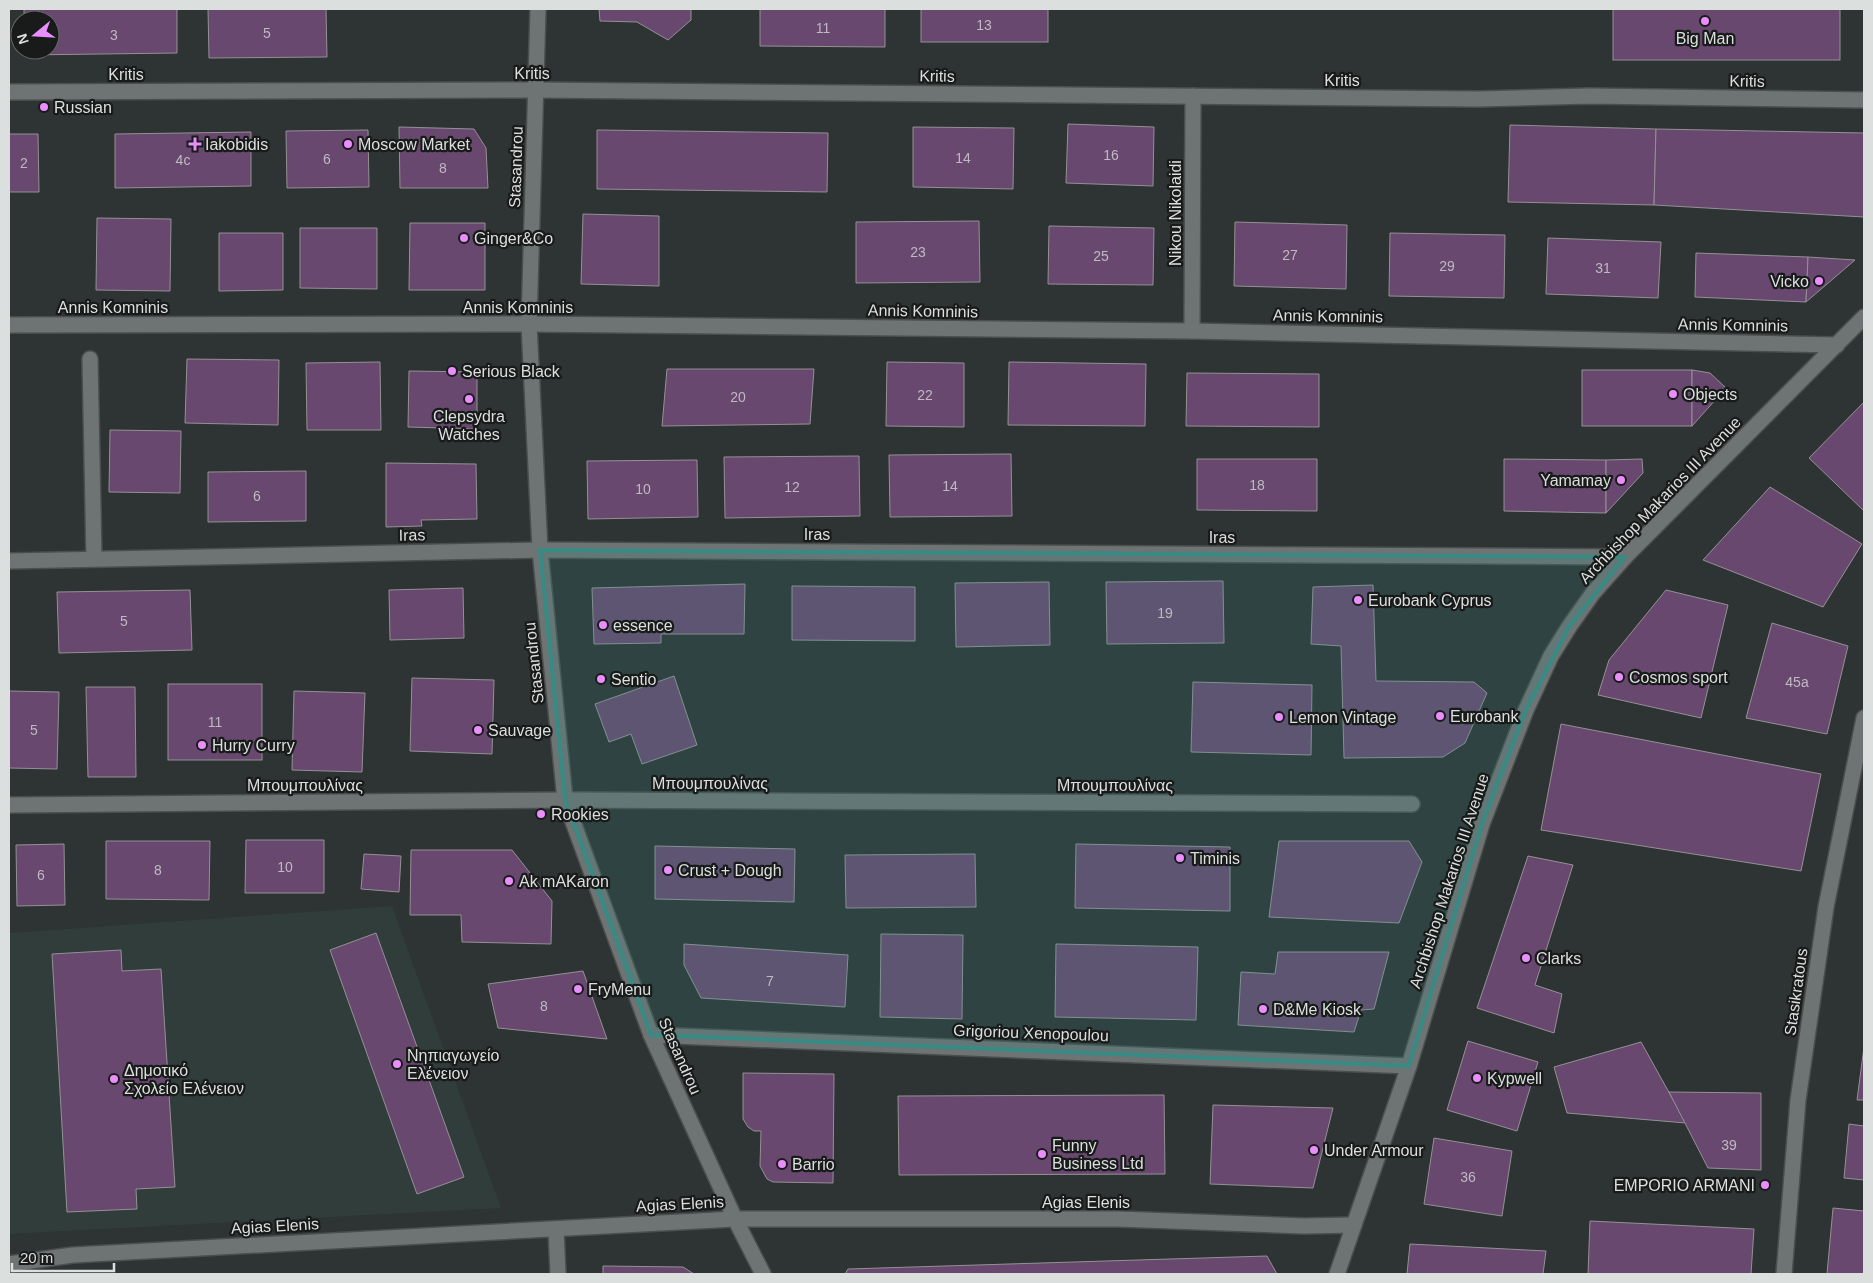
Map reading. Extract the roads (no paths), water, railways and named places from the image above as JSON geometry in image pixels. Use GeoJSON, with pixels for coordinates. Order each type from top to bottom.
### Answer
{"type":"FeatureCollection","features":[{"type":"Feature","properties":{"kind":"street","name":"Stasandrou"},"geometry":{"type":"LineString","coordinates":[[538,9],[529,324],[540,550],[565,800],[651,1035],[735,1219],[763,1274]]}},
{"type":"Feature","properties":{"kind":"street","name":"Kritis"},"geometry":{"type":"LineString","coordinates":[[9,92],[536,90],[1478,99],[1589,96],[1864,100]]}},
{"type":"Feature","properties":{"kind":"street","name":"Nikou Nikolaidi"},"geometry":{"type":"LineString","coordinates":[[1192,331],[1193,96]]}},
{"type":"Feature","properties":{"kind":"street","name":"Archbishop Makarios III Avenue"},"geometry":{"type":"LineString","coordinates":[[1337,1274],[1409,1066],[1482,824],[1526,710],[1551,656],[1593,593],[1625,557],[1864,317]]}},
{"type":"Feature","properties":{"kind":"street","name":"Annis Komninis"},"geometry":{"type":"LineString","coordinates":[[9,325],[529,324],[1192,331],[1837,345]]}},
{"type":"Feature","properties":{"kind":"street"},"geometry":{"type":"LineString","coordinates":[[90,359],[94,559]]}},
{"type":"Feature","properties":{"kind":"street","name":"Iras"},"geometry":{"type":"LineString","coordinates":[[9,561],[540,550],[1625,557]]}},
{"type":"Feature","properties":{"kind":"street","name":"Stasikratous"},"geometry":{"type":"LineString","coordinates":[[1784,1274],[1798,1100],[1826,907],[1864,718]]}},
{"type":"Feature","properties":{"kind":"street","name":"Μπουμπουλίνας"},"geometry":{"type":"LineString","coordinates":[[9,805],[565,800],[1412,804]]}},
{"type":"Feature","properties":{"kind":"street","name":"Grigoriou Xenopoulou"},"geometry":{"type":"LineString","coordinates":[[651,1035],[1409,1066]]}},
{"type":"Feature","properties":{"kind":"street","name":"Agias Elenis"},"geometry":{"type":"LineString","coordinates":[[9,1264],[73,1255],[735,1219],[1118,1219],[1304,1226],[1354,1225]]}},
{"type":"Feature","properties":{"kind":"street"},"geometry":{"type":"LineString","coordinates":[[556,1229],[558,1274]]}},
{"type":"Feature","properties":{"kind":"place","name":"Big Man"},"geometry":{"type":"Point","coordinates":[1705,21]}},
{"type":"Feature","properties":{"kind":"place","name":"Russian"},"geometry":{"type":"Point","coordinates":[44,107]}},
{"type":"Feature","properties":{"kind":"place","name":"Iakobidis"},"geometry":{"type":"Point","coordinates":[195,144]}},
{"type":"Feature","properties":{"kind":"place","name":"Moscow Market"},"geometry":{"type":"Point","coordinates":[348,144]}},
{"type":"Feature","properties":{"kind":"place","name":"Ginger&Co"},"geometry":{"type":"Point","coordinates":[464,238]}},
{"type":"Feature","properties":{"kind":"place","name":"Vicko"},"geometry":{"type":"Point","coordinates":[1819,281]}},
{"type":"Feature","properties":{"kind":"place","name":"Serious Black"},"geometry":{"type":"Point","coordinates":[452,371]}},
{"type":"Feature","properties":{"kind":"place","name":"Objects"},"geometry":{"type":"Point","coordinates":[1673,394]}},
{"type":"Feature","properties":{"kind":"place","name":"Clepsydra Watches"},"geometry":{"type":"Point","coordinates":[469,399]}},
{"type":"Feature","properties":{"kind":"place","name":"Yamamay"},"geometry":{"type":"Point","coordinates":[1621,480]}},
{"type":"Feature","properties":{"kind":"place","name":"Eurobank Cyprus"},"geometry":{"type":"Point","coordinates":[1358,600]}},
{"type":"Feature","properties":{"kind":"place","name":"essence"},"geometry":{"type":"Point","coordinates":[603,625]}},
{"type":"Feature","properties":{"kind":"place","name":"Cosmos sport"},"geometry":{"type":"Point","coordinates":[1619,677]}},
{"type":"Feature","properties":{"kind":"place","name":"Sentio"},"geometry":{"type":"Point","coordinates":[601,679]}},
{"type":"Feature","properties":{"kind":"place","name":"Eurobank"},"geometry":{"type":"Point","coordinates":[1440,716]}},
{"type":"Feature","properties":{"kind":"place","name":"Lemon Vintage"},"geometry":{"type":"Point","coordinates":[1279,717]}},
{"type":"Feature","properties":{"kind":"place","name":"Sauvage"},"geometry":{"type":"Point","coordinates":[478,730]}},
{"type":"Feature","properties":{"kind":"place","name":"Hurry Curry"},"geometry":{"type":"Point","coordinates":[202,745]}},
{"type":"Feature","properties":{"kind":"place","name":"Rookies"},"geometry":{"type":"Point","coordinates":[541,814]}},
{"type":"Feature","properties":{"kind":"place","name":"Timinis"},"geometry":{"type":"Point","coordinates":[1180,858]}},
{"type":"Feature","properties":{"kind":"place","name":"Crust + Dough"},"geometry":{"type":"Point","coordinates":[668,870]}},
{"type":"Feature","properties":{"kind":"place","name":"Ak mAKaron"},"geometry":{"type":"Point","coordinates":[509,881]}},
{"type":"Feature","properties":{"kind":"place","name":"Clarks"},"geometry":{"type":"Point","coordinates":[1526,958]}},
{"type":"Feature","properties":{"kind":"place","name":"FryMenu"},"geometry":{"type":"Point","coordinates":[578,989]}},
{"type":"Feature","properties":{"kind":"place","name":"D&Me Kiosk"},"geometry":{"type":"Point","coordinates":[1263,1009]}},
{"type":"Feature","properties":{"kind":"place","name":"Νηπιαγωγείο Ελένειον"},"geometry":{"type":"Point","coordinates":[397,1064]}},
{"type":"Feature","properties":{"kind":"place","name":"Kypwell"},"geometry":{"type":"Point","coordinates":[1477,1078]}},
{"type":"Feature","properties":{"kind":"place","name":"Δημοτικό Σχολείο Ελένειον"},"geometry":{"type":"Point","coordinates":[114,1079]}},
{"type":"Feature","properties":{"kind":"place","name":"Under Armour"},"geometry":{"type":"Point","coordinates":[1314,1150]}},
{"type":"Feature","properties":{"kind":"place","name":"Funny Business Ltd"},"geometry":{"type":"Point","coordinates":[1042,1154]}},
{"type":"Feature","properties":{"kind":"place","name":"Barrio"},"geometry":{"type":"Point","coordinates":[782,1164]}},
{"type":"Feature","properties":{"kind":"place","name":"EMPORIO ARMANI"},"geometry":{"type":"Point","coordinates":[1765,1185]}}]}
